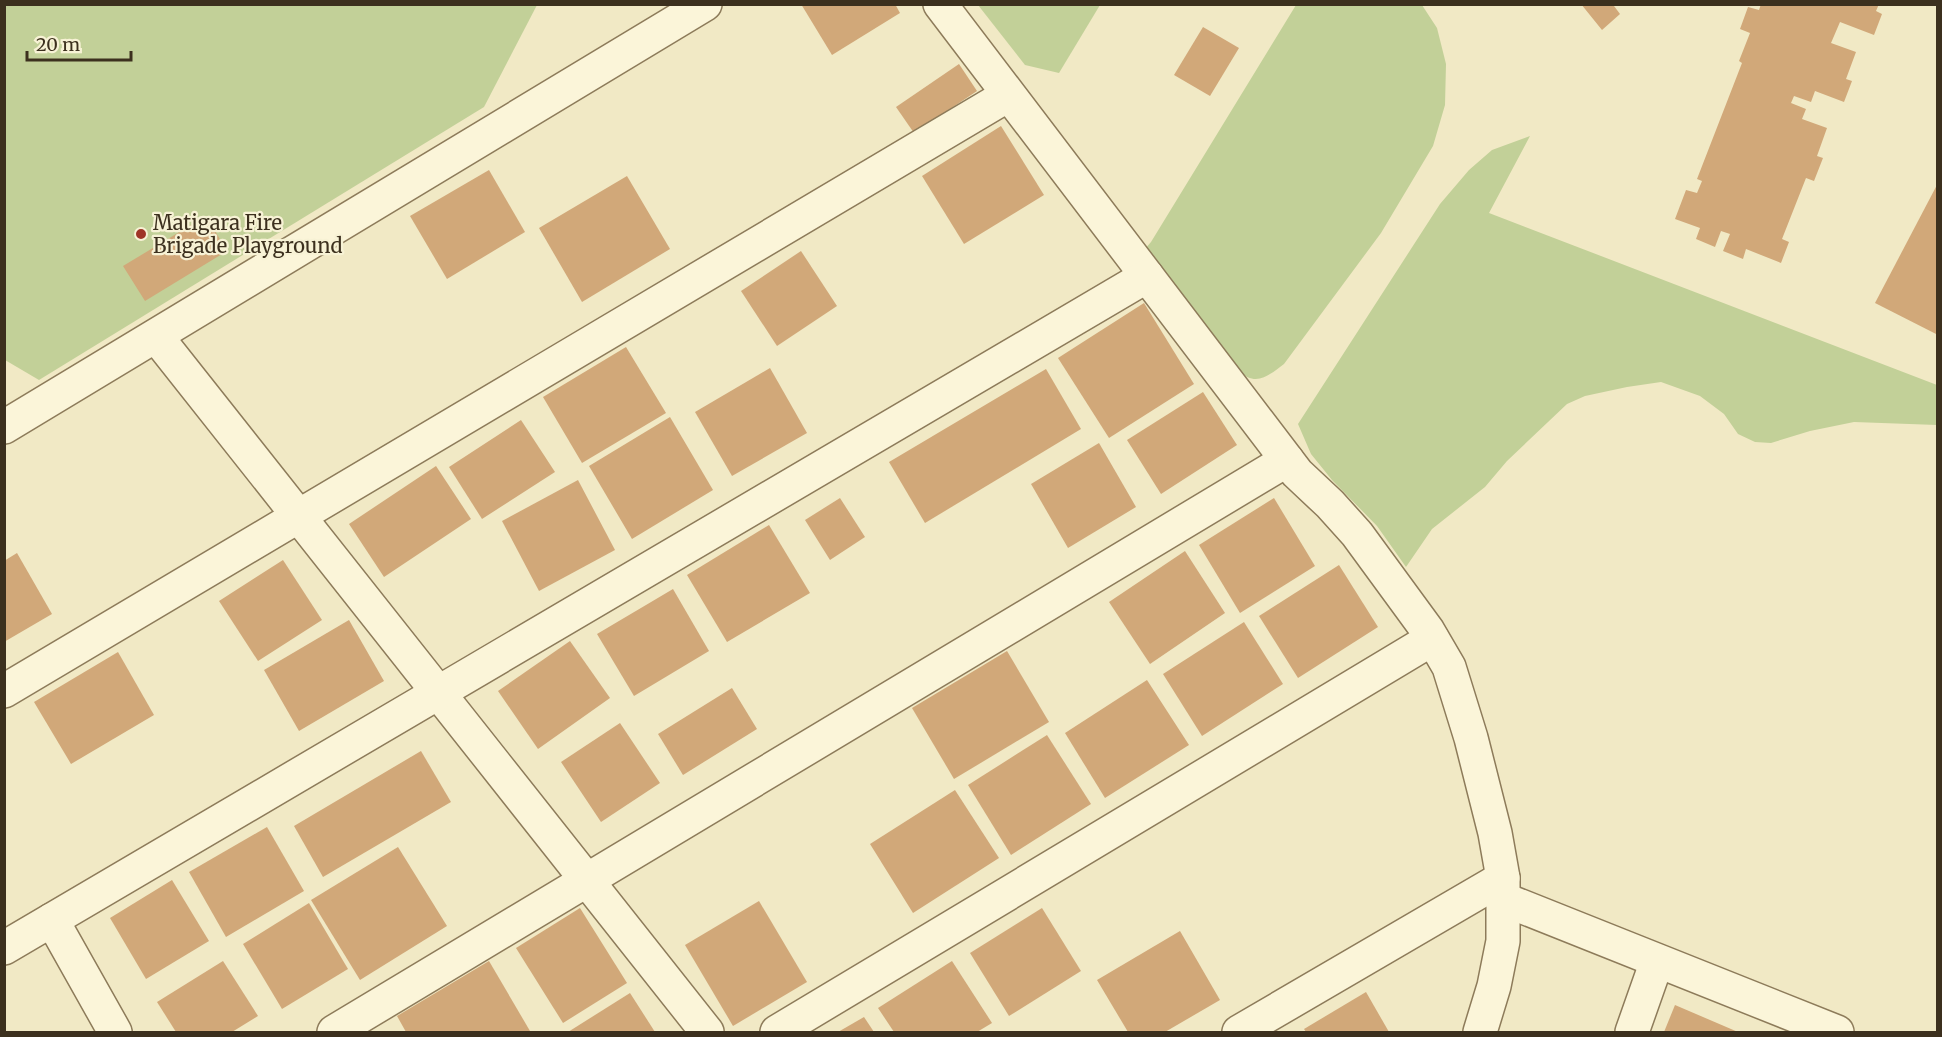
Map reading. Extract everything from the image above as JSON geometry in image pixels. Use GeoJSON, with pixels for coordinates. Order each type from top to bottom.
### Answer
{"type":"FeatureCollection","features":[{"type":"Feature","properties":{"kind":"street"},"geometry":{"type":"LineString","coordinates":[[4,427],[705,4]]}},
{"type":"Feature","properties":{"kind":"street"},"geometry":{"type":"LineString","coordinates":[[940,4],[1297,473],[1357,534],[1432,639],[1449,667],[1472,738],[1495,833],[1503,889],[1503,941],[1494,986],[1480,1032]]}},
{"type":"Feature","properties":{"kind":"street"},"geometry":{"type":"LineString","coordinates":[[4,691],[1008,94]]}},
{"type":"Feature","properties":{"kind":"street"},"geometry":{"type":"LineString","coordinates":[[4,948],[1147,276]]}},
{"type":"Feature","properties":{"kind":"street"},"geometry":{"type":"LineString","coordinates":[[156,336],[707,1032]]}},
{"type":"Feature","properties":{"kind":"street"},"geometry":{"type":"LineString","coordinates":[[334,1032],[1287,460]]}},
{"type":"Feature","properties":{"kind":"street"},"geometry":{"type":"LineString","coordinates":[[777,1032],[1432,639]]}},
{"type":"Feature","properties":{"kind":"street"},"geometry":{"type":"LineString","coordinates":[[1503,889],[1657,961],[1837,1032]]}},
{"type":"Feature","properties":{"kind":"street"},"geometry":{"type":"LineString","coordinates":[[1239,1032],[1503,889]]}},
{"type":"Feature","properties":{"kind":"street"},"geometry":{"type":"LineString","coordinates":[[52,920],[115,1032]]}},
{"type":"Feature","properties":{"kind":"street"},"geometry":{"type":"LineString","coordinates":[[1632,1032],[1657,961]]}},
{"type":"Feature","properties":{"kind":"green space","name":"Matigara Fire Brigade Playground"},"geometry":{"type":"Polygon","coordinates":[[[5,5],[537,5],[484,107],[39,380],[5,360],[5,5]]]}},
{"type":"Feature","properties":{"kind":"green space"},"geometry":{"type":"Polygon","coordinates":[[[978,5],[1100,5],[1059,73],[1025,65],[978,5]]]}},
{"type":"Feature","properties":{"kind":"green space"},"geometry":{"type":"Polygon","coordinates":[[[1296,5],[1422,5],[1437,28],[1446,64],[1445,105],[1433,146],[1381,233],[1284,364],[1267,376],[1256,379],[1245,376],[1239,371],[1144,250],[1296,5]]]}},
{"type":"Feature","properties":{"kind":"green space"},"geometry":{"type":"Polygon","coordinates":[[[1530,136],[1489,213],[1937,385],[1937,425],[1854,422],[1810,431],[1771,443],[1755,442],[1738,434],[1724,414],[1700,396],[1661,382],[1585,396],[1567,404],[1507,461],[1485,487],[1432,529],[1406,567],[1377,526],[1332,480],[1311,454],[1298,424],[1440,204],[1469,170],[1492,150],[1530,136]]]}},
{"type":"Feature","properties":{"kind":"building"},"geometry":{"type":"Polygon","coordinates":[[[801,4],[895,4],[900,13],[832,55],[801,4]]]}},
{"type":"Feature","properties":{"kind":"building"},"geometry":{"type":"Polygon","coordinates":[[[1581,4],[1616,4],[1614,6],[1620,14],[1602,30],[1581,4]]]}},
{"type":"Feature","properties":{"kind":"building"},"geometry":{"type":"Polygon","coordinates":[[[1761,4],[1879,4],[1876,11],[1882,14],[1874,35],[1840,22],[1831,43],[1856,52],[1846,79],[1852,81],[1844,102],[1815,91],[1811,102],[1794,96],[1791,103],[1806,109],[1802,119],[1827,128],[1817,156],[1823,158],[1814,181],[1806,178],[1782,239],[1789,242],[1781,263],[1746,249],[1743,259],[1723,251],[1730,234],[1721,231],[1715,247],[1696,239],[1700,228],[1675,219],[1686,190],[1697,193],[1702,181],[1697,179],[1742,63],[1739,61],[1750,33],[1740,29],[1748,7],[1759,10],[1761,4]]]}},
{"type":"Feature","properties":{"kind":"building"},"geometry":{"type":"Polygon","coordinates":[[[1203,27],[1239,48],[1210,96],[1174,75],[1203,27]]]}},
{"type":"Feature","properties":{"kind":"building"},"geometry":{"type":"Polygon","coordinates":[[[959,64],[977,91],[914,133],[896,107],[959,64]]]}},
{"type":"Feature","properties":{"kind":"building"},"geometry":{"type":"Polygon","coordinates":[[[1001,126],[1044,195],[964,244],[922,176],[1001,126]]]}},
{"type":"Feature","properties":{"kind":"building"},"geometry":{"type":"Polygon","coordinates":[[[489,170],[525,232],[447,279],[410,216],[489,170]]]}},
{"type":"Feature","properties":{"kind":"building"},"geometry":{"type":"Polygon","coordinates":[[[627,176],[670,249],[582,302],[539,228],[627,176]]]}},
{"type":"Feature","properties":{"kind":"building"},"geometry":{"type":"Polygon","coordinates":[[[1938,183],[1938,335],[1875,303],[1938,183]]]}},
{"type":"Feature","properties":{"kind":"building"},"geometry":{"type":"Polygon","coordinates":[[[206,216],[227,251],[145,301],[123,266],[206,216]]]}},
{"type":"Feature","properties":{"kind":"building"},"geometry":{"type":"Polygon","coordinates":[[[801,251],[837,306],[777,346],[741,291],[801,251]]]}},
{"type":"Feature","properties":{"kind":"building"},"geometry":{"type":"Polygon","coordinates":[[[1144,303],[1194,384],[1109,438],[1058,358],[1144,303]]]}},
{"type":"Feature","properties":{"kind":"building"},"geometry":{"type":"Polygon","coordinates":[[[626,347],[666,413],[582,463],[543,397],[626,347]]]}},
{"type":"Feature","properties":{"kind":"building"},"geometry":{"type":"Polygon","coordinates":[[[770,368],[807,433],[732,476],[695,412],[770,368]]]}},
{"type":"Feature","properties":{"kind":"building"},"geometry":{"type":"Polygon","coordinates":[[[1046,369],[1081,429],[925,523],[889,462],[1046,369]]]}},
{"type":"Feature","properties":{"kind":"building"},"geometry":{"type":"Polygon","coordinates":[[[1203,392],[1237,445],[1161,494],[1127,440],[1203,392]]]}},
{"type":"Feature","properties":{"kind":"building"},"geometry":{"type":"Polygon","coordinates":[[[670,417],[713,490],[632,539],[589,466],[670,417]]]}},
{"type":"Feature","properties":{"kind":"building"},"geometry":{"type":"Polygon","coordinates":[[[521,420],[555,472],[482,519],[449,467],[521,420]]]}},
{"type":"Feature","properties":{"kind":"building"},"geometry":{"type":"Polygon","coordinates":[[[1099,443],[1136,507],[1068,548],[1031,484],[1099,443]]]}},
{"type":"Feature","properties":{"kind":"building"},"geometry":{"type":"Polygon","coordinates":[[[436,466],[471,519],[384,577],[349,524],[436,466]]]}},
{"type":"Feature","properties":{"kind":"building"},"geometry":{"type":"Polygon","coordinates":[[[578,480],[615,550],[539,591],[502,521],[578,480]]]}},
{"type":"Feature","properties":{"kind":"building"},"geometry":{"type":"Polygon","coordinates":[[[840,498],[865,537],[830,560],[805,520],[840,498]]]}},
{"type":"Feature","properties":{"kind":"building"},"geometry":{"type":"Polygon","coordinates":[[[1274,498],[1315,566],[1240,613],[1199,545],[1274,498]]]}},
{"type":"Feature","properties":{"kind":"building"},"geometry":{"type":"Polygon","coordinates":[[[769,525],[810,593],[727,642],[687,575],[769,525]]]}},
{"type":"Feature","properties":{"kind":"building"},"geometry":{"type":"Polygon","coordinates":[[[1185,551],[1225,613],[1150,664],[1109,602],[1185,551]]]}},
{"type":"Feature","properties":{"kind":"building"},"geometry":{"type":"Polygon","coordinates":[[[17,553],[52,614],[4,642],[4,561],[17,553]]]}},
{"type":"Feature","properties":{"kind":"building"},"geometry":{"type":"Polygon","coordinates":[[[283,560],[322,620],[258,661],[219,601],[283,560]]]}},
{"type":"Feature","properties":{"kind":"building"},"geometry":{"type":"Polygon","coordinates":[[[1339,565],[1378,627],[1298,678],[1259,616],[1339,565]]]}},
{"type":"Feature","properties":{"kind":"building"},"geometry":{"type":"Polygon","coordinates":[[[673,589],[709,651],[634,696],[597,634],[673,589]]]}},
{"type":"Feature","properties":{"kind":"building"},"geometry":{"type":"Polygon","coordinates":[[[349,620],[384,681],[299,731],[264,670],[349,620]]]}},
{"type":"Feature","properties":{"kind":"building"},"geometry":{"type":"Polygon","coordinates":[[[1244,622],[1283,684],[1202,736],[1163,674],[1244,622]]]}},
{"type":"Feature","properties":{"kind":"building"},"geometry":{"type":"Polygon","coordinates":[[[570,641],[610,698],[538,749],[498,691],[570,641]]]}},
{"type":"Feature","properties":{"kind":"building"},"geometry":{"type":"Polygon","coordinates":[[[1007,651],[1049,722],[954,779],[912,708],[1007,651]]]}},
{"type":"Feature","properties":{"kind":"building"},"geometry":{"type":"Polygon","coordinates":[[[118,652],[154,715],[71,764],[34,702],[118,652]]]}},
{"type":"Feature","properties":{"kind":"building"},"geometry":{"type":"Polygon","coordinates":[[[1147,680],[1189,745],[1105,798],[1065,733],[1147,680]]]}},
{"type":"Feature","properties":{"kind":"building"},"geometry":{"type":"Polygon","coordinates":[[[732,688],[757,729],[683,775],[658,734],[732,688]]]}},
{"type":"Feature","properties":{"kind":"building"},"geometry":{"type":"Polygon","coordinates":[[[620,723],[660,783],[601,822],[561,762],[620,723]]]}},
{"type":"Feature","properties":{"kind":"building"},"geometry":{"type":"Polygon","coordinates":[[[1047,735],[1091,804],[1011,855],[968,785],[1047,735]]]}},
{"type":"Feature","properties":{"kind":"building"},"geometry":{"type":"Polygon","coordinates":[[[421,751],[451,802],[323,877],[294,826],[421,751]]]}},
{"type":"Feature","properties":{"kind":"building"},"geometry":{"type":"Polygon","coordinates":[[[955,790],[999,858],[913,913],[870,844],[955,790]]]}},
{"type":"Feature","properties":{"kind":"building"},"geometry":{"type":"Polygon","coordinates":[[[267,827],[304,891],[226,937],[189,872],[267,827]]]}},
{"type":"Feature","properties":{"kind":"building"},"geometry":{"type":"Polygon","coordinates":[[[398,847],[447,926],[360,980],[311,900],[398,847]]]}},
{"type":"Feature","properties":{"kind":"building"},"geometry":{"type":"Polygon","coordinates":[[[172,880],[209,941],[146,979],[110,918],[172,880]]]}},
{"type":"Feature","properties":{"kind":"building"},"geometry":{"type":"Polygon","coordinates":[[[759,901],[807,982],[733,1026],[685,945],[759,901]]]}},
{"type":"Feature","properties":{"kind":"building"},"geometry":{"type":"Polygon","coordinates":[[[309,903],[348,969],[282,1009],[243,944],[309,903]]]}},
{"type":"Feature","properties":{"kind":"building"},"geometry":{"type":"Polygon","coordinates":[[[580,908],[627,983],[563,1023],[516,948],[580,908]]]}},
{"type":"Feature","properties":{"kind":"building"},"geometry":{"type":"Polygon","coordinates":[[[1042,908],[1081,971],[1009,1016],[970,953],[1042,908]]]}},
{"type":"Feature","properties":{"kind":"building"},"geometry":{"type":"Polygon","coordinates":[[[1180,931],[1220,1000],[1165,1032],[1128,1032],[1097,980],[1180,931]]]}},
{"type":"Feature","properties":{"kind":"building"},"geometry":{"type":"Polygon","coordinates":[[[223,961],[258,1016],[232,1032],[176,1032],[157,1002],[223,961]]]}},
{"type":"Feature","properties":{"kind":"building"},"geometry":{"type":"Polygon","coordinates":[[[489,961],[530,1031],[406,1032],[397,1016],[489,961]]]}},
{"type":"Feature","properties":{"kind":"building"},"geometry":{"type":"Polygon","coordinates":[[[952,961],[992,1023],[977,1032],[894,1032],[878,1008],[952,961]]]}},
{"type":"Feature","properties":{"kind":"building"},"geometry":{"type":"Polygon","coordinates":[[[1366,992],[1389,1032],[1306,1032],[1304,1029],[1366,992]]]}},
{"type":"Feature","properties":{"kind":"building"},"geometry":{"type":"Polygon","coordinates":[[[630,993],[655,1032],[568,1032],[630,993]]]}},
{"type":"Feature","properties":{"kind":"building"},"geometry":{"type":"Polygon","coordinates":[[[1675,1005],[1738,1032],[1664,1032],[1675,1005]]]}},
{"type":"Feature","properties":{"kind":"building"},"geometry":{"type":"Polygon","coordinates":[[[864,1017],[874,1032],[838,1032],[864,1017]]]}},
{"type":"Feature","properties":{"kind":"place","name":"Matigara Fire Brigade Playground"},"geometry":{"type":"Point","coordinates":[141,234]}}]}
